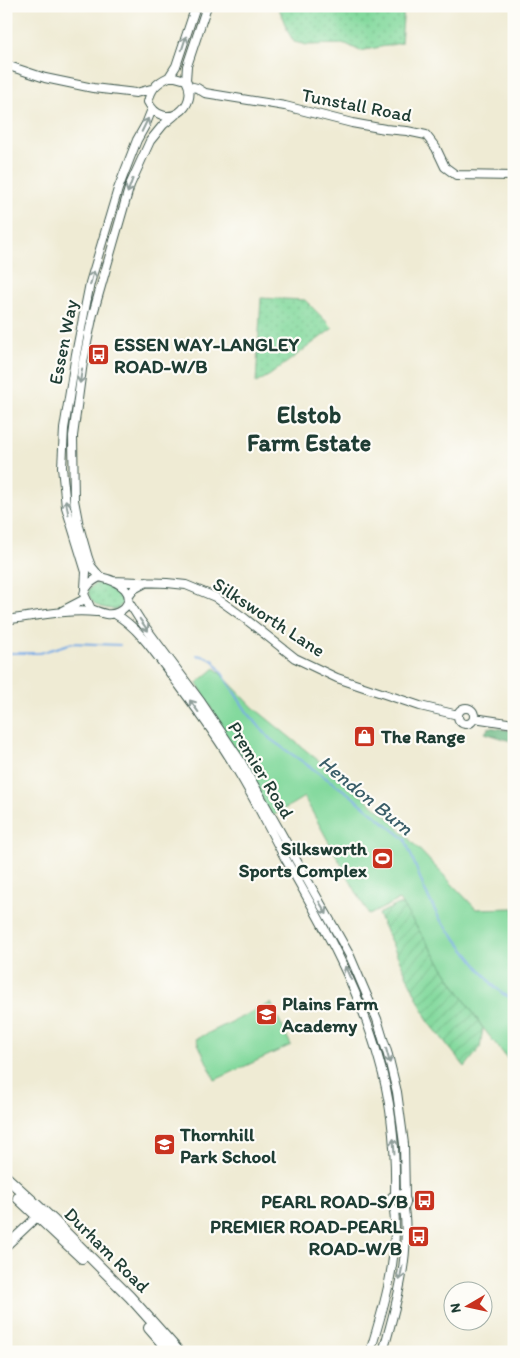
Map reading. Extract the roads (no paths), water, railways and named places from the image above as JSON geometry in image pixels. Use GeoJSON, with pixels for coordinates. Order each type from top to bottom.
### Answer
{"type":"FeatureCollection","features":[{"type":"Feature","properties":{"kind":"highway","name":"Durham Road"},"geometry":{"type":"LineString","coordinates":[[6,1177],[170,1352]]}},
{"type":"Feature","properties":{"kind":"highway","name":"Durham Road"},"geometry":{"type":"LineString","coordinates":[[6,1187],[41,1213],[130,1297],[179,1352]]}},
{"type":"Feature","properties":{"kind":"main road"},"geometry":{"type":"LineString","coordinates":[[6,65],[68,83],[136,93],[151,89],[169,77],[176,66],[196,6]]}},
{"type":"Feature","properties":{"kind":"main road"},"geometry":{"type":"LineString","coordinates":[[187,105],[190,98],[187,66],[207,6]]}},
{"type":"Feature","properties":{"kind":"main road","name":"Tunstall Road"},"geometry":{"type":"LineString","coordinates":[[169,77],[175,76],[205,93],[285,106],[385,130],[407,131],[426,135],[436,148],[445,167],[456,175],[514,176]]}},
{"type":"Feature","properties":{"kind":"main road"},"geometry":{"type":"LineString","coordinates":[[150,106],[151,89]]}},
{"type":"Feature","properties":{"kind":"main road"},"geometry":{"type":"LineString","coordinates":[[136,93],[150,106],[167,117],[174,116],[205,93]]}},
{"type":"Feature","properties":{"kind":"main road","name":"Essen Way"},"geometry":{"type":"LineString","coordinates":[[85,588],[86,572],[66,507],[62,467],[64,429],[90,283],[118,189],[137,140],[146,124],[150,106]]}},
{"type":"Feature","properties":{"kind":"main road","name":"Essen Way"},"geometry":{"type":"LineString","coordinates":[[100,577],[91,566],[88,558],[74,500],[73,436],[76,405],[93,314],[130,185],[150,141],[163,125],[174,116]]}},
{"type":"Feature","properties":{"kind":"main road"},"geometry":{"type":"LineString","coordinates":[[100,577],[93,580],[85,588],[84,594],[91,609],[100,613]]}},
{"type":"Feature","properties":{"kind":"main road","name":"Premier Road"},"geometry":{"type":"LineString","coordinates":[[100,577],[114,581],[125,589],[140,620],[201,702],[240,760],[350,956],[376,1019],[388,1055],[404,1144],[405,1196]]}},
{"type":"Feature","properties":{"kind":"main road","name":"Silksworth Lane"},"geometry":{"type":"LineString","coordinates":[[114,581],[186,585],[215,597],[243,616],[295,658],[337,678],[420,706],[458,715]]}},
{"type":"Feature","properties":{"kind":"main road"},"geometry":{"type":"LineString","coordinates":[[6,620],[83,611],[115,614],[125,607],[134,589],[146,582]]}},
{"type":"Feature","properties":{"kind":"main road"},"geometry":{"type":"LineString","coordinates":[[58,613],[85,599]]}},
{"type":"Feature","properties":{"kind":"main road","name":"Premier Road"},"geometry":{"type":"LineString","coordinates":[[115,614],[133,626],[155,653],[234,764],[332,940],[346,969],[367,1021],[387,1089],[393,1127],[394,1195]]}},
{"type":"Feature","properties":{"kind":"main road","name":"Silksworth Lane"},"geometry":{"type":"LineString","coordinates":[[467,708],[472,710],[474,718],[471,722],[464,724],[460,722],[458,715],[462,709],[467,708]]}},
{"type":"Feature","properties":{"kind":"main road","name":"Silksworth Lane"},"geometry":{"type":"LineString","coordinates":[[474,718],[514,724]]}},
{"type":"Feature","properties":{"kind":"main road"},"geometry":{"type":"LineString","coordinates":[[370,1352],[380,1319],[391,1266],[396,1225],[394,1209],[391,1208],[389,1202],[394,1195],[405,1196],[407,1202],[404,1208],[407,1227],[406,1251],[390,1326],[382,1352]]}},
{"type":"Feature","properties":{"kind":"main road"},"geometry":{"type":"LineString","coordinates":[[394,1209],[404,1208]]}},
{"type":"Feature","properties":{"kind":"main road"},"geometry":{"type":"LineString","coordinates":[[6,1246],[41,1213]]}},
{"type":"Feature","properties":{"kind":"waterway","name":"Hendon Burn"},"geometry":{"type":"LineString","coordinates":[[6,653],[40,653],[72,643],[120,645]]}},
{"type":"Feature","properties":{"kind":"waterway","name":"Hendon Burn"},"geometry":{"type":"LineString","coordinates":[[197,655],[214,661],[247,712],[270,739],[349,794],[405,839],[425,891],[439,918],[493,985],[503,994],[514,999]]}},
{"type":"Feature","properties":{"kind":"place","name":"ESSEN WAY-LANGLEY ROAD-W/B"},"geometry":{"type":"Point","coordinates":[98,355]}},
{"type":"Feature","properties":{"kind":"place","name":"The Range"},"geometry":{"type":"Point","coordinates":[365,736]}},
{"type":"Feature","properties":{"kind":"place","name":"Silksworth Sports Complex"},"geometry":{"type":"Point","coordinates":[383,859]}},
{"type":"Feature","properties":{"kind":"place","name":"Plains Farm Academy"},"geometry":{"type":"Point","coordinates":[266,1014]}},
{"type":"Feature","properties":{"kind":"place","name":"Thornhill Park School"},"geometry":{"type":"Point","coordinates":[164,1145]}},
{"type":"Feature","properties":{"kind":"place","name":"PEARL ROAD-S/B"},"geometry":{"type":"Point","coordinates":[424,1201]}},
{"type":"Feature","properties":{"kind":"place","name":"PREMIER ROAD-PEARL ROAD-W/B"},"geometry":{"type":"Point","coordinates":[418,1237]}},
{"type":"Feature","properties":{"kind":"district","name":"Elstob Farm Estate"},"geometry":{"type":"Point","coordinates":[309,428]}}]}
